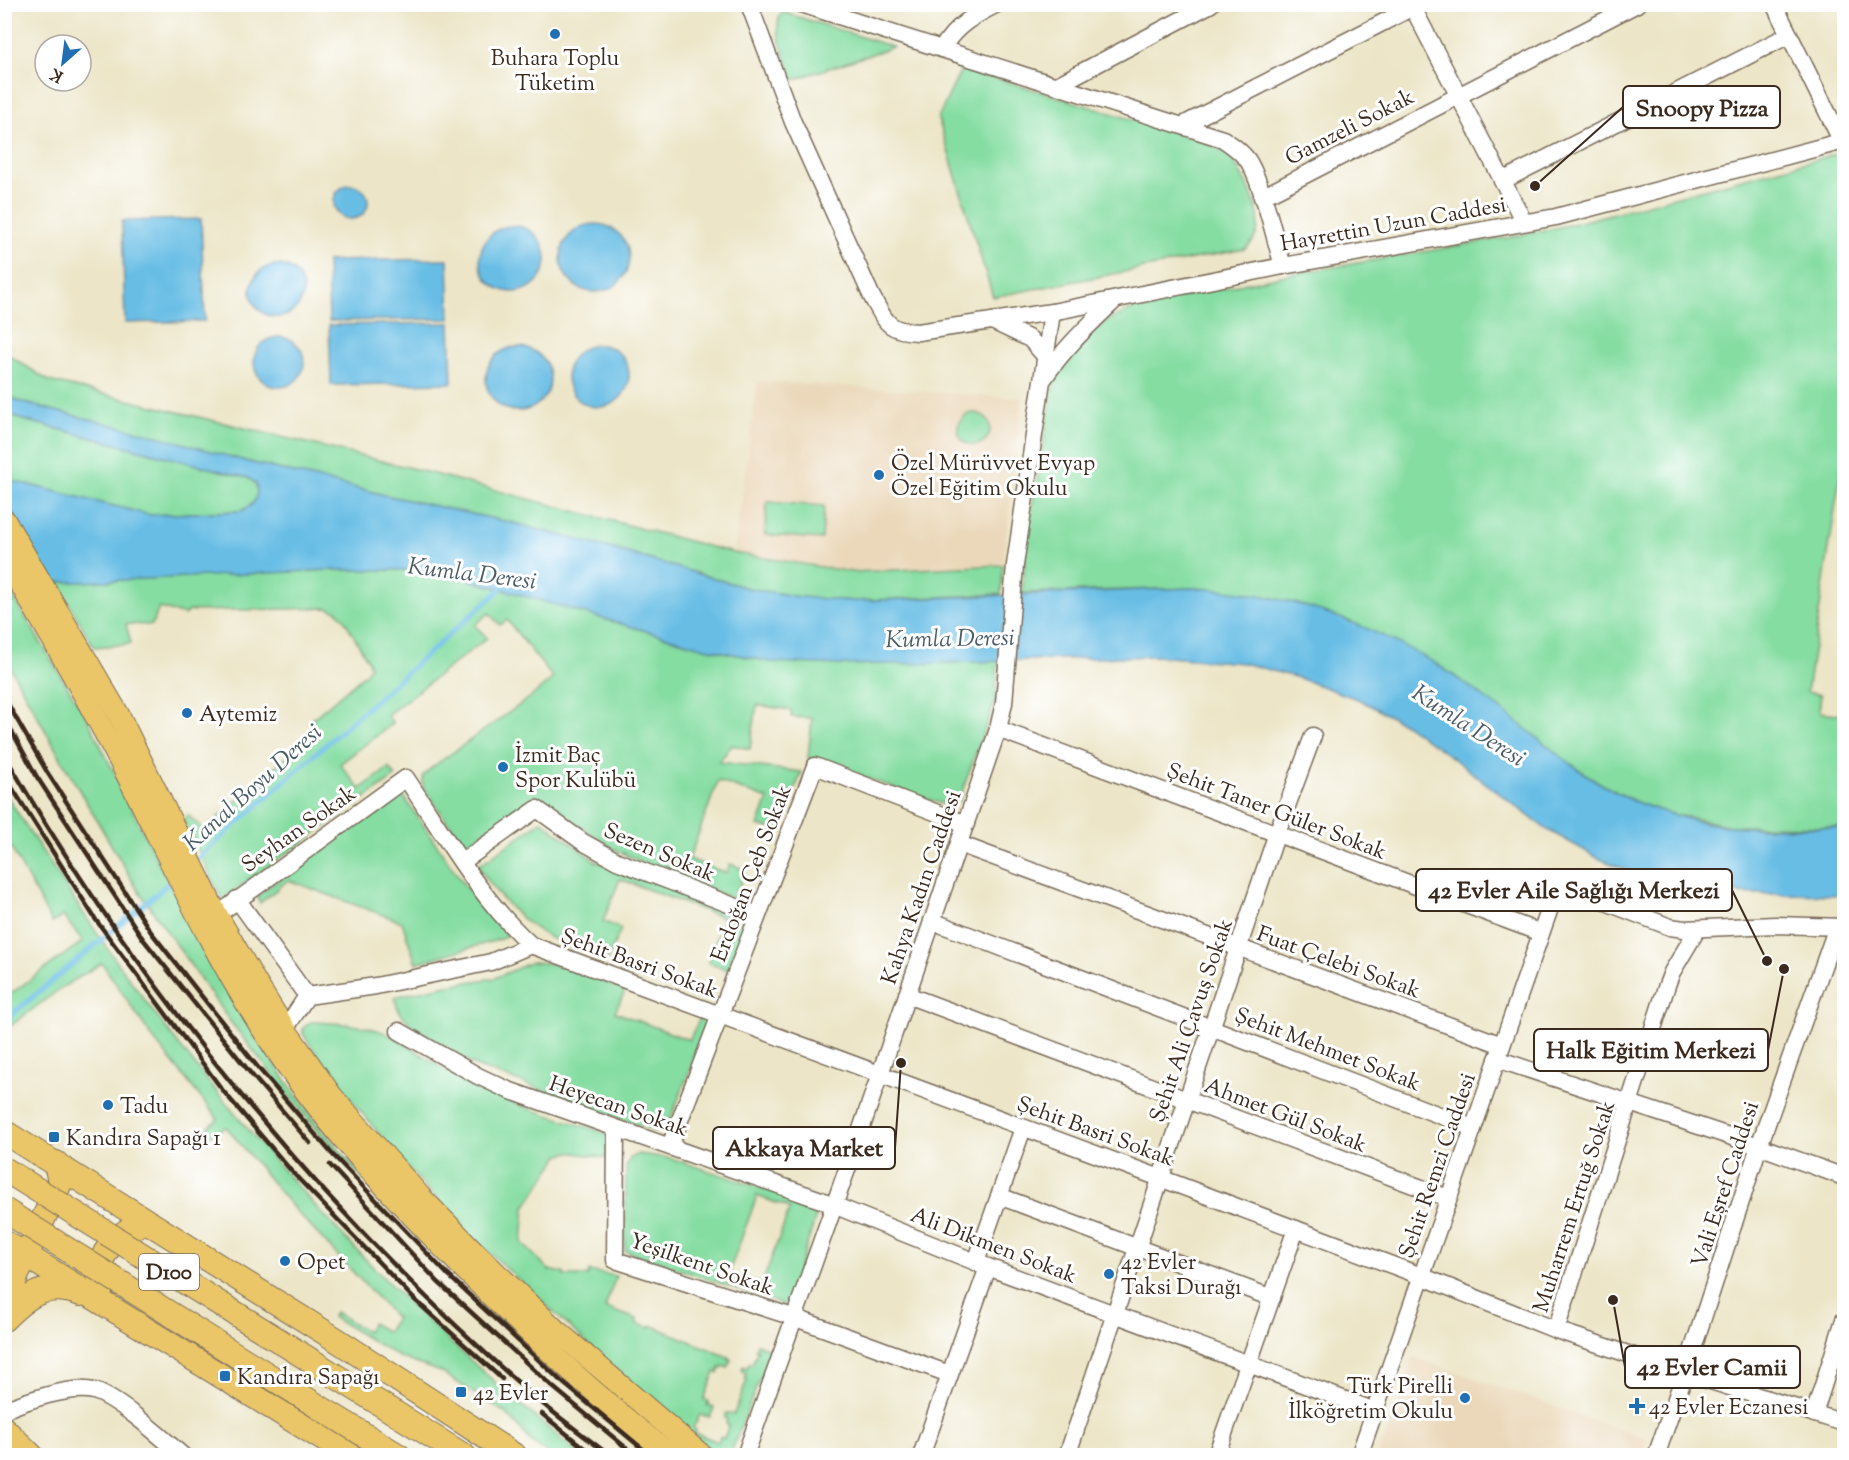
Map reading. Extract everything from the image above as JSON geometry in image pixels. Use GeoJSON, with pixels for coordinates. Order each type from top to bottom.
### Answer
{"type":"FeatureCollection","features":[{"type":"Feature","properties":{"kind":"highway"},"geometry":{"type":"LineString","coordinates":[[4,1132],[56,1162],[145,1221],[359,1354],[515,1455]]}},
{"type":"Feature","properties":{"kind":"highway"},"geometry":{"type":"LineString","coordinates":[[4,1309],[16,1277],[60,1183],[56,1162]]}},
{"type":"Feature","properties":{"kind":"highway","name":"D100"},"geometry":{"type":"LineString","coordinates":[[4,1169],[464,1455]]}},
{"type":"Feature","properties":{"kind":"highway","name":"D100"},"geometry":{"type":"LineString","coordinates":[[4,1210],[399,1455]]}},
{"type":"Feature","properties":{"kind":"highway"},"geometry":{"type":"LineString","coordinates":[[108,1304],[99,1278],[104,1254],[116,1238],[145,1221]]}},
{"type":"Feature","properties":{"kind":"highway"},"geometry":{"type":"LineString","coordinates":[[4,1242],[351,1455]]}},
{"type":"Feature","properties":{"kind":"highway"},"geometry":{"type":"LineString","coordinates":[[4,1319],[24,1299],[49,1290],[67,1289],[108,1304]]}},
{"type":"Feature","properties":{"kind":"main road"},"geometry":{"type":"LineString","coordinates":[[4,519],[70,649],[131,782],[171,842],[208,910],[269,1040],[318,1108],[373,1174],[492,1298],[571,1370],[672,1455]]}},
{"type":"Feature","properties":{"kind":"main road"},"geometry":{"type":"LineString","coordinates":[[4,557],[119,715],[147,771],[171,842]]}},
{"type":"Feature","properties":{"kind":"main road"},"geometry":{"type":"LineString","coordinates":[[208,910],[285,1029],[332,1096],[421,1197],[556,1330],[703,1455]]}},
{"type":"Feature","properties":{"kind":"main road"},"geometry":{"type":"LineString","coordinates":[[4,1427],[34,1455]]}},
{"type":"Feature","properties":{"kind":"street","name":"Hayrettin Uzun Caddesi"},"geometry":{"type":"LineString","coordinates":[[749,4],[793,122],[872,297],[886,323],[900,332],[918,332],[1052,312],[1283,266],[1556,217],[1843,142]]}},
{"type":"Feature","properties":{"kind":"street"},"geometry":{"type":"LineString","coordinates":[[801,4],[1222,139],[1231,144],[1250,163],[1283,266]]}},
{"type":"Feature","properties":{"kind":"street"},"geometry":{"type":"LineString","coordinates":[[942,49],[959,26],[996,4]]}},
{"type":"Feature","properties":{"kind":"street"},"geometry":{"type":"LineString","coordinates":[[1055,86],[1211,4]]}},
{"type":"Feature","properties":{"kind":"street","name":"Gamzeli Sokak"},"geometry":{"type":"LineString","coordinates":[[1262,197],[1637,4]]}},
{"type":"Feature","properties":{"kind":"street"},"geometry":{"type":"LineString","coordinates":[[1774,4],[1843,142]]}},
{"type":"Feature","properties":{"kind":"street"},"geometry":{"type":"LineString","coordinates":[[1183,125],[1414,6],[1457,96],[1524,222]]}},
{"type":"Feature","properties":{"kind":"street"},"geometry":{"type":"LineString","coordinates":[[1502,181],[1789,35]]}},
{"type":"Feature","properties":{"kind":"street"},"geometry":{"type":"LineString","coordinates":[[1042,381],[1059,355],[1116,299]]}},
{"type":"Feature","properties":{"kind":"street","name":"Kahya Kadın Caddesi"},"geometry":{"type":"LineString","coordinates":[[745,1455],[998,729],[1004,703],[1015,565],[1052,312]]}},
{"type":"Feature","properties":{"kind":"street"},"geometry":{"type":"LineString","coordinates":[[991,321],[1030,339],[1045,356]]}},
{"type":"Feature","properties":{"kind":"street","name":"Şehit Taner Güler Sokak"},"geometry":{"type":"LineString","coordinates":[[998,729],[1540,933]]}},
{"type":"Feature","properties":{"kind":"street","name":"Şehit Ali Çavuş Sokak"},"geometry":{"type":"LineString","coordinates":[[1066,1455],[1277,833],[1313,736]]}},
{"type":"Feature","properties":{"kind":"street","name":"Erdoğan Çeb Sokak"},"geometry":{"type":"LineString","coordinates":[[670,1146],[815,766],[966,824]]}},
{"type":"Feature","properties":{"kind":"street","name":"Şehit Basri Sokak"},"geometry":{"type":"LineString","coordinates":[[406,778],[483,893],[513,929],[531,945],[1296,1229],[1556,1330],[1845,1423]]}},
{"type":"Feature","properties":{"kind":"street","name":"Seyhan Sokak"},"geometry":{"type":"LineString","coordinates":[[208,910],[237,899],[406,778]]}},
{"type":"Feature","properties":{"kind":"street","name":"Sezen Sokak"},"geometry":{"type":"LineString","coordinates":[[462,862],[537,809],[583,842],[617,861],[757,915]]}},
{"type":"Feature","properties":{"kind":"street","name":"Fuat Çelebi Sokak"},"geometry":{"type":"LineString","coordinates":[[959,844],[1238,947],[1630,1102],[1845,1176]]}},
{"type":"Feature","properties":{"kind":"street","name":"Şehit Remzi Caddesi"},"geometry":{"type":"LineString","coordinates":[[1359,1455],[1553,899],[1560,893],[1580,892],[1670,927],[1697,930]]}},
{"type":"Feature","properties":{"kind":"street"},"geometry":{"type":"LineString","coordinates":[[237,899],[308,996]]}},
{"type":"Feature","properties":{"kind":"street","name":"Şehit Mehmet Sokak"},"geometry":{"type":"LineString","coordinates":[[932,921],[1473,1128]]}},
{"type":"Feature","properties":{"kind":"street"},"geometry":{"type":"LineString","coordinates":[[1697,930],[1775,925],[1841,927]]}},
{"type":"Feature","properties":{"kind":"street","name":"Vali Eşref Caddesi"},"geometry":{"type":"LineString","coordinates":[[1656,1455],[1759,1146],[1841,927]]}},
{"type":"Feature","properties":{"kind":"street","name":"Muharrem Ertuğ Sokak"},"geometry":{"type":"LineString","coordinates":[[1556,1330],[1667,985],[1672,972],[1697,930]]}},
{"type":"Feature","properties":{"kind":"street"},"geometry":{"type":"LineString","coordinates":[[285,1029],[308,996],[376,986],[491,962],[531,945]]}},
{"type":"Feature","properties":{"kind":"street","name":"Ahmet Gül Sokak"},"geometry":{"type":"LineString","coordinates":[[907,995],[1448,1198]]}},
{"type":"Feature","properties":{"kind":"street","name":"Heyecan Sokak"},"geometry":{"type":"LineString","coordinates":[[399,1031],[488,1081],[616,1129],[670,1146],[833,1205]]}},
{"type":"Feature","properties":{"kind":"street"},"geometry":{"type":"LineString","coordinates":[[921,1455],[949,1374],[982,1264],[999,1196],[1023,1128]]}},
{"type":"Feature","properties":{"kind":"street","name":"Yeşilkent Sokak"},"geometry":{"type":"LineString","coordinates":[[616,1129],[615,1260],[793,1317]]}},
{"type":"Feature","properties":{"kind":"street"},"geometry":{"type":"LineString","coordinates":[[999,1196],[1272,1298]]}},
{"type":"Feature","properties":{"kind":"street","name":"Ali Dikmen Sokak"},"geometry":{"type":"LineString","coordinates":[[833,1205],[982,1264],[1375,1411]]}},
{"type":"Feature","properties":{"kind":"street"},"geometry":{"type":"LineString","coordinates":[[1216,1455],[1296,1229]]}},
{"type":"Feature","properties":{"kind":"street"},"geometry":{"type":"LineString","coordinates":[[793,1317],[949,1374]]}},
{"type":"Feature","properties":{"kind":"street"},"geometry":{"type":"LineString","coordinates":[[1814,1414],[1845,1320]]}},
{"type":"Feature","properties":{"kind":"street"},"geometry":{"type":"LineString","coordinates":[[4,1410],[27,1401],[60,1393],[92,1391],[103,1395],[143,1423],[183,1455]]}},
{"type":"Feature","properties":{"kind":"shaded area","name":"Özel Mürüvvet Evyap Özel Eğitim Okulu"},"geometry":{"type":"Polygon","coordinates":[[[758,381],[1022,398],[1003,565],[852,572],[734,553],[758,381]]]}},
{"type":"Feature","properties":{"kind":"shaded area","name":"Türk Pirelli İlköğretim Okulu"},"geometry":{"type":"Polygon","coordinates":[[[1413,1357],[1648,1439],[1642,1455],[1379,1455],[1413,1357]]]}},
{"type":"Feature","properties":{"kind":"green space"},"geometry":{"type":"Polygon","coordinates":[[[782,13],[893,47],[793,80],[779,36],[779,19],[782,13]]]}},
{"type":"Feature","properties":{"kind":"green space"},"geometry":{"type":"Polygon","coordinates":[[[962,68],[1200,140],[1221,151],[1229,156],[1236,166],[1255,204],[1258,223],[1253,241],[1245,249],[993,297],[938,118],[962,68]]]}},
{"type":"Feature","properties":{"kind":"green space"},"geometry":{"type":"Polygon","coordinates":[[[1844,152],[1844,450],[1807,692],[1821,695],[1819,712],[1844,715],[1844,827],[1731,826],[1667,813],[1636,802],[1571,765],[1535,736],[1433,663],[1396,642],[1349,621],[1248,593],[1192,588],[1022,593],[1028,530],[1054,383],[1061,370],[1093,331],[1108,320],[1143,305],[1286,275],[1569,225],[1844,152]]]}},
{"type":"Feature","properties":{"kind":"green space"},"geometry":{"type":"Polygon","coordinates":[[[4,352],[49,381],[415,469],[734,553],[852,572],[1003,565],[1001,594],[854,601],[800,597],[747,588],[617,550],[509,522],[249,462],[18,401],[5,393],[4,352]]]}},
{"type":"Feature","properties":{"kind":"green space"},"geometry":{"type":"Polygon","coordinates":[[[5,411],[20,419],[248,478],[256,484],[256,498],[249,507],[240,511],[150,515],[5,479],[5,411]]]}},
{"type":"Feature","properties":{"kind":"green space"},"geometry":{"type":"Polygon","coordinates":[[[974,413],[985,418],[990,429],[985,440],[974,445],[963,440],[958,429],[963,418],[974,413]]]}},
{"type":"Feature","properties":{"kind":"green space"},"geometry":{"type":"Polygon","coordinates":[[[767,502],[824,506],[822,539],[765,535],[767,502]]]}},
{"type":"Feature","properties":{"kind":"green space"},"geometry":{"type":"Polygon","coordinates":[[[331,570],[414,570],[466,579],[705,648],[771,662],[998,661],[995,701],[959,800],[952,805],[942,804],[808,758],[812,718],[791,717],[791,710],[757,705],[750,749],[732,745],[719,762],[802,772],[778,830],[758,826],[768,799],[718,781],[689,859],[726,873],[730,864],[746,870],[734,899],[612,848],[537,796],[464,845],[423,787],[423,776],[553,678],[507,620],[500,625],[489,613],[475,625],[487,638],[387,715],[393,723],[340,764],[360,789],[389,768],[396,776],[222,899],[183,820],[188,815],[204,830],[315,731],[309,722],[366,673],[370,667],[368,661],[344,619],[337,611],[328,608],[188,611],[185,615],[159,608],[152,625],[126,624],[131,644],[94,647],[57,582],[331,570]]]}},
{"type":"Feature","properties":{"kind":"green space"},"geometry":{"type":"Polygon","coordinates":[[[4,582],[88,720],[166,878],[224,985],[258,1041],[316,1123],[383,1200],[321,1136],[229,1020],[136,887],[5,658],[4,582]]]}},
{"type":"Feature","properties":{"kind":"green space"},"geometry":{"type":"Polygon","coordinates":[[[397,792],[404,797],[467,889],[507,935],[501,939],[416,963],[402,922],[288,880],[260,903],[257,896],[397,792]]]}},
{"type":"Feature","properties":{"kind":"green space"},"geometry":{"type":"Polygon","coordinates":[[[5,793],[73,897],[144,999],[224,1101],[285,1172],[413,1307],[480,1369],[580,1455],[550,1455],[532,1442],[507,1414],[441,1372],[401,1358],[332,1317],[335,1312],[367,1332],[372,1323],[387,1332],[396,1318],[295,1210],[226,1127],[209,1136],[205,1130],[218,1119],[152,1037],[102,963],[61,988],[5,1030],[5,998],[83,941],[63,916],[52,923],[9,844],[5,846],[5,793]]]}},
{"type":"Feature","properties":{"kind":"green space"},"geometry":{"type":"Polygon","coordinates":[[[542,821],[595,861],[737,913],[744,929],[728,970],[708,962],[724,918],[620,879],[603,921],[621,929],[607,960],[548,937],[518,915],[504,901],[478,866],[542,821]]]}},
{"type":"Feature","properties":{"kind":"green space"},"geometry":{"type":"Polygon","coordinates":[[[532,962],[568,968],[625,991],[615,1012],[689,1040],[700,1018],[707,1022],[708,1025],[667,1127],[654,1131],[473,1065],[410,1024],[399,1011],[394,997],[447,985],[495,978],[532,962]]]}},
{"type":"Feature","properties":{"kind":"green space"},"geometry":{"type":"Polygon","coordinates":[[[311,1022],[370,1028],[388,1034],[486,1092],[607,1133],[607,1158],[569,1152],[559,1156],[525,1207],[522,1243],[549,1270],[564,1273],[564,1276],[588,1276],[589,1271],[616,1276],[605,1308],[637,1319],[636,1323],[650,1328],[651,1325],[731,1360],[728,1368],[723,1366],[718,1373],[715,1372],[704,1399],[709,1402],[707,1405],[714,1408],[710,1417],[700,1415],[693,1428],[696,1430],[695,1433],[718,1442],[720,1437],[724,1438],[729,1425],[726,1424],[726,1413],[734,1414],[747,1380],[746,1373],[742,1371],[743,1366],[747,1368],[749,1363],[752,1364],[758,1350],[755,1349],[757,1344],[771,1350],[730,1455],[717,1455],[667,1414],[620,1374],[474,1238],[405,1165],[330,1074],[303,1034],[303,1028],[311,1022]]]}},
{"type":"Feature","properties":{"kind":"green space"},"geometry":{"type":"Polygon","coordinates":[[[638,1154],[670,1158],[819,1207],[787,1306],[625,1251],[626,1167],[630,1158],[638,1154]],[[757,1196],[729,1272],[762,1284],[790,1208],[757,1196]]]}},
{"type":"Feature","properties":{"kind":"water"},"geometry":{"type":"Polygon","coordinates":[[[351,185],[363,190],[368,202],[363,214],[351,219],[339,214],[334,202],[339,190],[351,185]]]}},
{"type":"Feature","properties":{"kind":"water"},"geometry":{"type":"Polygon","coordinates":[[[201,219],[205,321],[125,323],[122,221],[201,219]]]}},
{"type":"Feature","properties":{"kind":"water"},"geometry":{"type":"Polygon","coordinates":[[[595,224],[608,227],[619,234],[626,245],[629,258],[626,271],[619,282],[608,289],[595,292],[582,289],[571,282],[564,271],[561,258],[564,245],[571,234],[582,227],[595,224]]]}},
{"type":"Feature","properties":{"kind":"water"},"geometry":{"type":"Polygon","coordinates":[[[513,226],[525,229],[536,236],[543,247],[546,259],[543,271],[536,282],[525,289],[513,292],[501,289],[490,282],[483,271],[480,259],[483,247],[490,236],[501,229],[513,226]]]}},
{"type":"Feature","properties":{"kind":"water"},"geometry":{"type":"Polygon","coordinates":[[[448,259],[450,319],[329,321],[327,261],[448,259]]]}},
{"type":"Feature","properties":{"kind":"water"},"geometry":{"type":"Polygon","coordinates":[[[277,265],[291,269],[299,277],[303,291],[299,305],[291,313],[277,317],[263,313],[255,305],[251,291],[255,277],[263,269],[277,265]]]}},
{"type":"Feature","properties":{"kind":"water"},"geometry":{"type":"Polygon","coordinates":[[[450,323],[452,383],[331,385],[329,325],[450,323]]]}},
{"type":"Feature","properties":{"kind":"water"},"geometry":{"type":"Polygon","coordinates":[[[284,337],[297,344],[303,352],[303,372],[297,380],[289,386],[274,387],[261,380],[255,372],[254,357],[261,344],[269,338],[284,337]]]}},
{"type":"Feature","properties":{"kind":"water"},"geometry":{"type":"Polygon","coordinates":[[[592,345],[604,345],[620,354],[627,364],[629,376],[627,388],[620,398],[604,407],[592,407],[581,402],[572,393],[567,382],[567,370],[572,359],[581,350],[592,345]]]}},
{"type":"Feature","properties":{"kind":"water"},"geometry":{"type":"Polygon","coordinates":[[[512,347],[524,347],[541,356],[548,367],[550,379],[548,391],[541,402],[524,411],[512,411],[500,406],[491,397],[486,385],[486,373],[491,361],[500,352],[512,347]]]}},
{"type":"Feature","properties":{"kind":"water","name":"Kumla Deresi"},"geometry":{"type":"Polygon","coordinates":[[[4,393],[18,401],[39,407],[150,434],[249,462],[509,522],[617,550],[747,588],[800,597],[854,601],[1192,588],[1239,592],[1294,603],[1367,628],[1433,662],[1500,709],[1566,761],[1601,784],[1639,803],[1684,818],[1719,825],[1759,828],[1844,827],[1844,895],[1714,893],[1656,882],[1600,859],[1546,829],[1406,725],[1360,700],[1299,678],[1243,663],[1155,656],[840,665],[771,662],[705,648],[466,579],[414,570],[331,570],[84,582],[5,582],[5,479],[150,515],[240,511],[249,507],[254,501],[257,489],[256,484],[248,478],[20,419],[5,411],[4,393]]]}},
{"type":"Feature","properties":{"kind":"waterway","name":"Kanal Boyu Deresi"},"geometry":{"type":"LineString","coordinates":[[196,860],[505,585]]}},
{"type":"Feature","properties":{"kind":"waterway","name":"Kanal Boyu Deresi"},"geometry":{"type":"LineString","coordinates":[[4,1021],[173,880]]}},
{"type":"Feature","properties":{"kind":"railway"},"geometry":{"type":"LineString","coordinates":[[4,697],[47,772],[151,932],[260,1070],[333,1155],[448,1275],[561,1381],[651,1456]]}},
{"type":"Feature","properties":{"kind":"railway"},"geometry":{"type":"LineString","coordinates":[[4,717],[37,777],[143,939],[252,1075],[310,1143]]}},
{"type":"Feature","properties":{"kind":"railway"},"geometry":{"type":"LineString","coordinates":[[4,754],[58,843],[116,930],[243,1098],[312,1178],[384,1255],[459,1328],[545,1405],[610,1456]]}},
{"type":"Feature","properties":{"kind":"railway"},"geometry":{"type":"LineString","coordinates":[[4,775],[96,920],[224,1092],[294,1174],[414,1299],[502,1379]]}},
{"type":"Feature","properties":{"kind":"railway"},"geometry":{"type":"LineString","coordinates":[[330,1165],[438,1282],[553,1387],[636,1456]]}},
{"type":"Feature","properties":{"kind":"railway"},"geometry":{"type":"LineString","coordinates":[[542,1414],[594,1456]]}},
{"type":"Feature","properties":{"kind":"place","name":"Buhara Toplu Tüketim"},"geometry":{"type":"Point","coordinates":[555,34]}},
{"type":"Feature","properties":{"kind":"place","name":"Snoopy Pizza"},"geometry":{"type":"Point","coordinates":[1535,186]}},
{"type":"Feature","properties":{"kind":"place","name":"Özel Mürüvvet Evyap Özel Eğitim Okulu"},"geometry":{"type":"Point","coordinates":[879,475]}},
{"type":"Feature","properties":{"kind":"place","name":"Aytemiz"},"geometry":{"type":"Point","coordinates":[187,713]}},
{"type":"Feature","properties":{"kind":"place","name":"İzmit Baç Spor Kulübü"},"geometry":{"type":"Point","coordinates":[503,767]}},
{"type":"Feature","properties":{"kind":"place","name":"42 Evler Aile Sağlığı Merkezi"},"geometry":{"type":"Point","coordinates":[1767,961]}},
{"type":"Feature","properties":{"kind":"place","name":"Halk Eğitim Merkezi"},"geometry":{"type":"Point","coordinates":[1784,969]}},
{"type":"Feature","properties":{"kind":"place","name":"Akkaya Market"},"geometry":{"type":"Point","coordinates":[901,1063]}},
{"type":"Feature","properties":{"kind":"place","name":"Tadu"},"geometry":{"type":"Point","coordinates":[108,1105]}},
{"type":"Feature","properties":{"kind":"place","name":"Kandıra Sapağı 1"},"geometry":{"type":"Point","coordinates":[54,1137]}},
{"type":"Feature","properties":{"kind":"place","name":"Opet"},"geometry":{"type":"Point","coordinates":[285,1261]}},
{"type":"Feature","properties":{"kind":"place","name":"42 Evler Taksi Durağı"},"geometry":{"type":"Point","coordinates":[1109,1274]}},
{"type":"Feature","properties":{"kind":"place","name":"42 Evler Camii"},"geometry":{"type":"Point","coordinates":[1613,1300]}},
{"type":"Feature","properties":{"kind":"place","name":"Kandıra Sapağı"},"geometry":{"type":"Point","coordinates":[225,1376]}},
{"type":"Feature","properties":{"kind":"place","name":"42 Evler"},"geometry":{"type":"Point","coordinates":[461,1392]}},
{"type":"Feature","properties":{"kind":"place","name":"Türk Pirelli İlköğretim Okulu"},"geometry":{"type":"Point","coordinates":[1465,1398]}},
{"type":"Feature","properties":{"kind":"place","name":"42 Evler Eczanesi"},"geometry":{"type":"Point","coordinates":[1637,1406]}}]}
